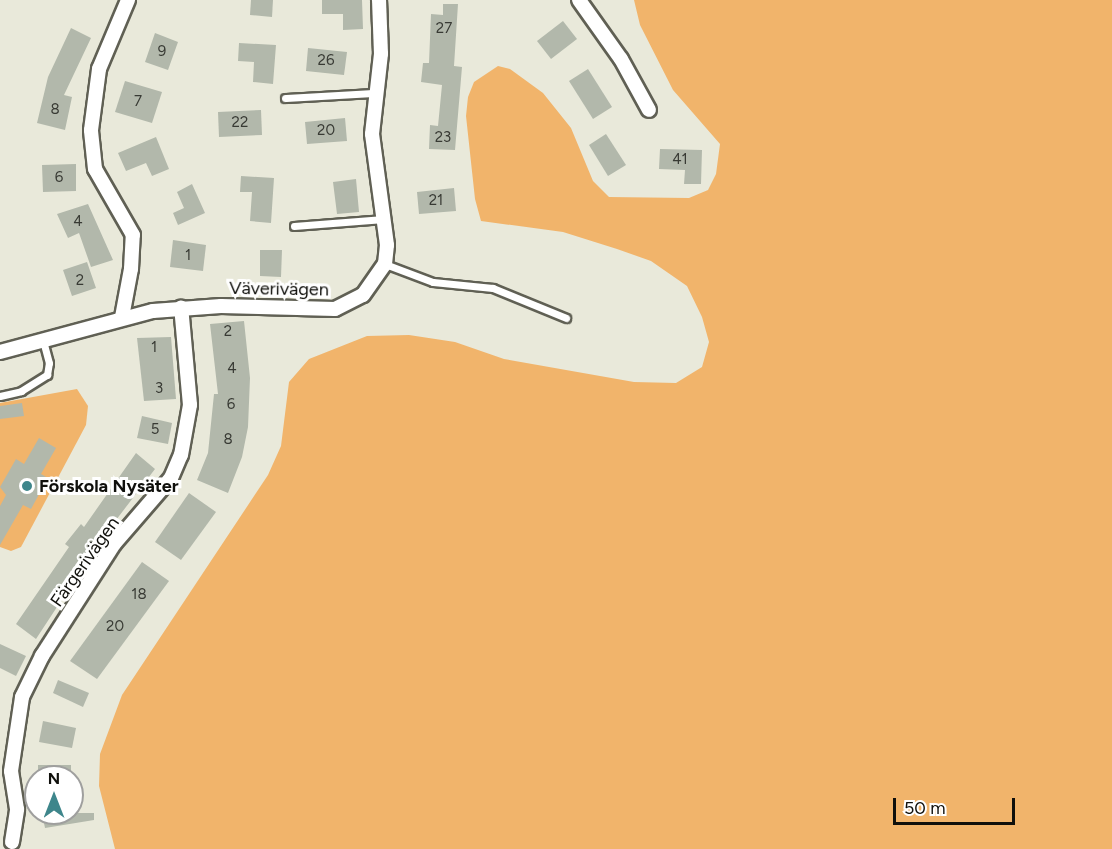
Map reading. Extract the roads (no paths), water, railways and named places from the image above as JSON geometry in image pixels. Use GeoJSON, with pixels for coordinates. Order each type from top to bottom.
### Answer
{"type":"FeatureCollection","features":[{"type":"Feature","properties":{"kind":"street"},"geometry":{"type":"LineString","coordinates":[[122,317],[131,269],[132,235],[95,169],[91,130],[99,69],[128,0]]}},
{"type":"Feature","properties":{"kind":"street"},"geometry":{"type":"LineString","coordinates":[[379,0],[381,54],[374,93],[374,164],[384,219],[385,264]]}},
{"type":"Feature","properties":{"kind":"street"},"geometry":{"type":"LineString","coordinates":[[579,0],[621,59],[649,110]]}},
{"type":"Feature","properties":{"kind":"street","name":"Väverivägen"},"geometry":{"type":"LineString","coordinates":[[0,352],[122,317],[182,307],[334,309],[363,295],[385,264]]}},
{"type":"Feature","properties":{"kind":"street","name":"Färgerivägen"},"geometry":{"type":"LineString","coordinates":[[12,842],[17,809],[11,771],[22,697],[42,656],[114,544],[171,478],[182,455],[190,405],[182,307]]}},
{"type":"Feature","properties":{"kind":"lane"},"geometry":{"type":"LineString","coordinates":[[285,98],[374,93]]}},
{"type":"Feature","properties":{"kind":"lane"},"geometry":{"type":"LineString","coordinates":[[294,226],[384,219]]}},
{"type":"Feature","properties":{"kind":"lane"},"geometry":{"type":"LineString","coordinates":[[385,264],[432,282],[493,288],[566,318]]}},
{"type":"Feature","properties":{"kind":"lane"},"geometry":{"type":"LineString","coordinates":[[0,396],[21,391],[46,375],[49,363],[43,339]]}},
{"type":"Feature","properties":{"kind":"place","name":"Förskola Nysäter"},"geometry":{"type":"Point","coordinates":[27,486]}}]}
